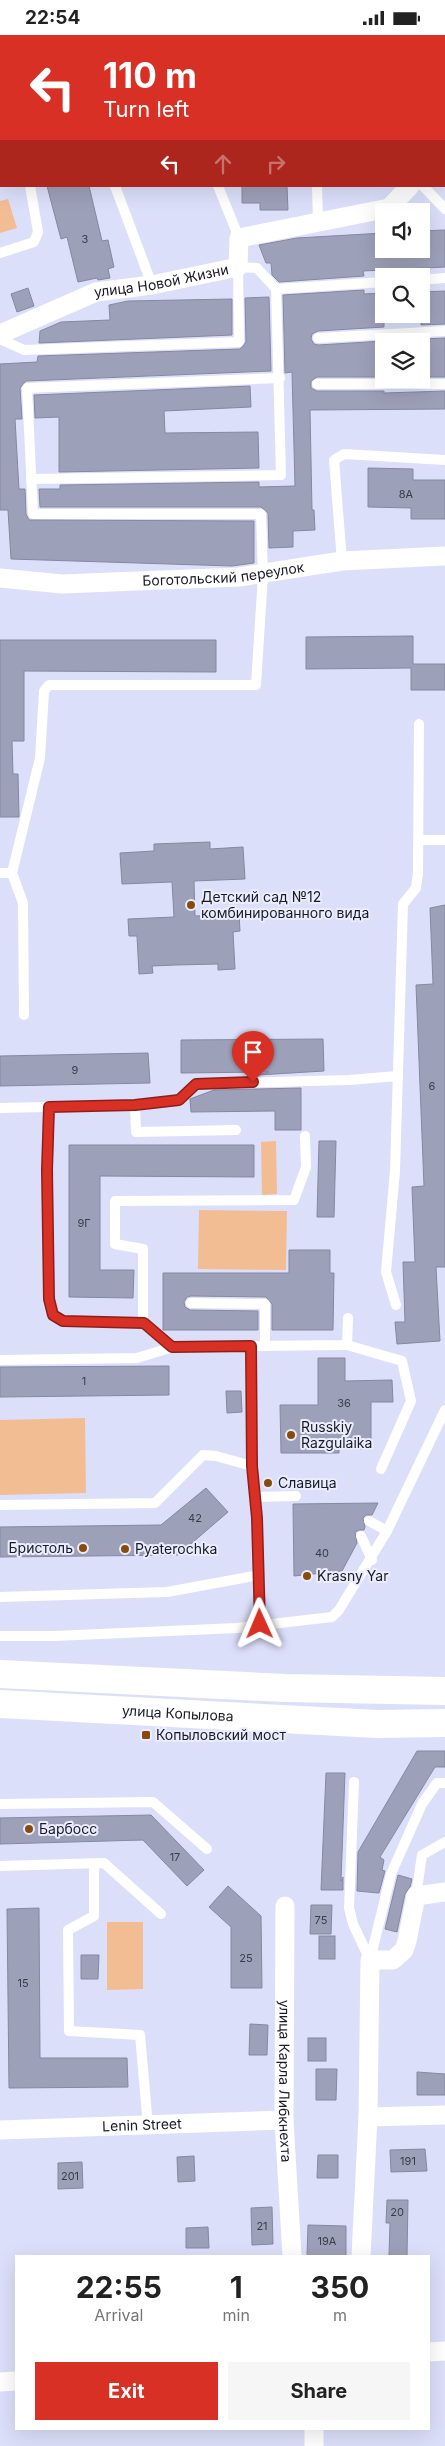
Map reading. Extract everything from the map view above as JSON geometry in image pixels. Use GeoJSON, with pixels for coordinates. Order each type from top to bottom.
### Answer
{"type":"FeatureCollection","features":[{"type":"Feature","properties":{"kind":"main road"},"geometry":{"type":"LineString","coordinates":[[0,1674],[284,1688],[445,1691]]}},
{"type":"Feature","properties":{"kind":"main road","name":"улица Копылова"},"geometry":{"type":"LineString","coordinates":[[0,1704],[377,1724],[445,1723]]}},
{"type":"Feature","properties":{"kind":"street"},"geometry":{"type":"LineString","coordinates":[[239,238],[389,208],[409,187]]}},
{"type":"Feature","properties":{"kind":"street","name":"улица Новой Жизни"},"geometry":{"type":"LineString","coordinates":[[0,334],[96,292],[152,285],[238,267],[239,238]]}},
{"type":"Feature","properties":{"kind":"street","name":"Боготольский переулок"},"geometry":{"type":"LineString","coordinates":[[0,578],[62,584],[263,575],[342,561],[445,556]]}},
{"type":"Feature","properties":{"kind":"street"},"geometry":{"type":"LineString","coordinates":[[361,2255],[368,2117],[370,1960],[393,1960],[404,1950],[416,1896],[445,1892]]}},
{"type":"Feature","properties":{"kind":"street","name":"улица Карла Либкнехта"},"geometry":{"type":"LineString","coordinates":[[285,1906],[284,2120],[292,2255]]}},
{"type":"Feature","properties":{"kind":"street"},"geometry":{"type":"LineString","coordinates":[[368,2117],[445,2115]]}},
{"type":"Feature","properties":{"kind":"street","name":"Lenin Street"},"geometry":{"type":"LineString","coordinates":[[0,2130],[148,2127],[284,2120]]}},
{"type":"Feature","properties":{"kind":"street"},"geometry":{"type":"LineString","coordinates":[[430,2352],[445,2351]]}},
{"type":"Feature","properties":{"kind":"street"},"geometry":{"type":"LineString","coordinates":[[0,2382],[15,2381]]}},
{"type":"Feature","properties":{"kind":"street"},"geometry":{"type":"LineString","coordinates":[[314,2430],[314,2446]]}},
{"type":"Feature","properties":{"kind":"lane"},"geometry":{"type":"LineString","coordinates":[[0,253],[34,242],[38,232],[30,187]]}},
{"type":"Feature","properties":{"kind":"lane"},"geometry":{"type":"LineString","coordinates":[[115,187],[152,285]]}},
{"type":"Feature","properties":{"kind":"lane"},"geometry":{"type":"LineString","coordinates":[[218,187],[239,238]]}},
{"type":"Feature","properties":{"kind":"lane"},"geometry":{"type":"LineString","coordinates":[[317,187],[318,223]]}},
{"type":"Feature","properties":{"kind":"lane"},"geometry":{"type":"LineString","coordinates":[[424,187],[445,209]]}},
{"type":"Feature","properties":{"kind":"lane"},"geometry":{"type":"LineString","coordinates":[[0,339],[24,350],[239,342],[238,267],[257,268],[276,289],[280,378],[281,475],[31,479]]}},
{"type":"Feature","properties":{"kind":"lane"},"geometry":{"type":"LineString","coordinates":[[430,279],[445,278]]}},
{"type":"Feature","properties":{"kind":"lane"},"geometry":{"type":"LineString","coordinates":[[276,289],[375,283]]}},
{"type":"Feature","properties":{"kind":"lane"},"geometry":{"type":"LineString","coordinates":[[318,338],[445,331]]}},
{"type":"Feature","properties":{"kind":"lane"},"geometry":{"type":"LineString","coordinates":[[24,1015],[23,903],[12,873],[40,758],[44,691],[49,685],[256,685],[263,575],[261,514],[33,514],[27,389],[280,378]]}},
{"type":"Feature","properties":{"kind":"lane"},"geometry":{"type":"LineString","coordinates":[[316,384],[445,384]]}},
{"type":"Feature","properties":{"kind":"lane"},"geometry":{"type":"LineString","coordinates":[[342,561],[334,460],[344,454],[445,460]]}},
{"type":"Feature","properties":{"kind":"lane"},"geometry":{"type":"LineString","coordinates":[[396,1305],[386,1272],[395,1171],[403,904],[416,888],[419,841],[419,724]]}},
{"type":"Feature","properties":{"kind":"lane"},"geometry":{"type":"LineString","coordinates":[[419,841],[445,840]]}},
{"type":"Feature","properties":{"kind":"lane"},"geometry":{"type":"LineString","coordinates":[[0,873],[12,873]]}},
{"type":"Feature","properties":{"kind":"lane"},"geometry":{"type":"LineString","coordinates":[[0,1108],[135,1105],[179,1100],[196,1084],[349,1080],[398,1075]]}},
{"type":"Feature","properties":{"kind":"lane"},"geometry":{"type":"LineString","coordinates":[[135,1105],[136,1131],[236,1130]]}},
{"type":"Feature","properties":{"kind":"lane"},"geometry":{"type":"LineString","coordinates":[[49,1107],[47,1170],[49,1299],[53,1315],[63,1321],[144,1323],[172,1347]]}},
{"type":"Feature","properties":{"kind":"lane"},"geometry":{"type":"LineString","coordinates":[[144,1323],[143,1249],[115,1244],[115,1201],[294,1200],[306,1167],[305,1136]]}},
{"type":"Feature","properties":{"kind":"lane"},"geometry":{"type":"LineString","coordinates":[[190,1303],[265,1304],[265,1346]]}},
{"type":"Feature","properties":{"kind":"lane"},"geometry":{"type":"LineString","coordinates":[[348,1318],[348,1345]]}},
{"type":"Feature","properties":{"kind":"lane"},"geometry":{"type":"LineString","coordinates":[[0,1360],[137,1358],[172,1347],[348,1345],[402,1361],[411,1401],[381,1469]]}},
{"type":"Feature","properties":{"kind":"lane"},"geometry":{"type":"LineString","coordinates":[[251,1346],[252,1466],[260,1624]]}},
{"type":"Feature","properties":{"kind":"lane"},"geometry":{"type":"LineString","coordinates":[[0,1636],[56,1636],[237,1628],[332,1617],[339,1610],[372,1560],[445,1410]]}},
{"type":"Feature","properties":{"kind":"lane"},"geometry":{"type":"LineString","coordinates":[[0,1505],[156,1503],[203,1455],[216,1456],[252,1466]]}},
{"type":"Feature","properties":{"kind":"lane"},"geometry":{"type":"LineString","coordinates":[[255,1497],[296,1495]]}},
{"type":"Feature","properties":{"kind":"lane"},"geometry":{"type":"LineString","coordinates":[[369,1521],[387,1531]]}},
{"type":"Feature","properties":{"kind":"lane"},"geometry":{"type":"LineString","coordinates":[[360,1536],[372,1560]]}},
{"type":"Feature","properties":{"kind":"lane"},"geometry":{"type":"LineString","coordinates":[[0,1597],[168,1592],[259,1575]]}},
{"type":"Feature","properties":{"kind":"lane"},"geometry":{"type":"LineString","coordinates":[[354,1782],[349,1908],[353,1924],[370,1960]]}},
{"type":"Feature","properties":{"kind":"lane"},"geometry":{"type":"LineString","coordinates":[[370,1960],[391,1874],[422,1804],[437,1783],[445,1783]]}},
{"type":"Feature","properties":{"kind":"lane"},"geometry":{"type":"LineString","coordinates":[[0,1804],[153,1802],[207,1849]]}},
{"type":"Feature","properties":{"kind":"lane"},"geometry":{"type":"LineString","coordinates":[[416,1896],[422,1855],[445,1841]]}},
{"type":"Feature","properties":{"kind":"lane"},"geometry":{"type":"LineString","coordinates":[[0,1866],[104,1863],[161,1913]]}},
{"type":"Feature","properties":{"kind":"lane"},"geometry":{"type":"LineString","coordinates":[[94,1864],[94,1916],[68,1929],[69,2031],[140,2035],[148,2127]]}},
{"type":"Feature","properties":{"kind":"shaded area"},"geometry":{"type":"Polygon","coordinates":[[[8,199],[17,228],[0,233],[0,201],[8,199]]]}},
{"type":"Feature","properties":{"kind":"shaded area"},"geometry":{"type":"Polygon","coordinates":[[[276,1141],[277,1194],[262,1195],[261,1142],[276,1141]]]}},
{"type":"Feature","properties":{"kind":"shaded area"},"geometry":{"type":"Polygon","coordinates":[[[199,1210],[287,1211],[286,1270],[198,1269],[199,1210]]]}},
{"type":"Feature","properties":{"kind":"shaded area"},"geometry":{"type":"Polygon","coordinates":[[[85,1418],[86,1493],[0,1495],[0,1420],[85,1418]]]}},
{"type":"Feature","properties":{"kind":"shaded area"},"geometry":{"type":"Polygon","coordinates":[[[107,1922],[143,1922],[143,1989],[107,1990],[107,1922]]]}},
{"type":"Feature","properties":{"kind":"building"},"geometry":{"type":"Polygon","coordinates":[[[47,187],[89,187],[102,241],[108,240],[114,267],[108,269],[110,278],[98,280],[97,278],[78,282],[67,237],[61,239],[47,187]]]}},
{"type":"Feature","properties":{"kind":"building"},"geometry":{"type":"Polygon","coordinates":[[[242,187],[287,187],[288,210],[260,210],[260,203],[242,203],[242,187]]]}},
{"type":"Feature","properties":{"kind":"building"},"geometry":{"type":"Polygon","coordinates":[[[445,230],[445,267],[375,268],[375,270],[363,271],[364,276],[279,282],[272,275],[271,263],[266,263],[259,245],[297,238],[375,234],[375,258],[430,258],[430,231],[445,230]]]}},
{"type":"Feature","properties":{"kind":"building"},"geometry":{"type":"Polygon","coordinates":[[[28,288],[34,306],[17,312],[11,294],[28,288]]]}},
{"type":"Feature","properties":{"kind":"building"},"geometry":{"type":"Polygon","coordinates":[[[364,290],[364,294],[375,293],[375,323],[384,323],[384,327],[318,331],[312,334],[311,339],[314,344],[318,345],[375,342],[375,377],[317,377],[311,381],[311,388],[317,391],[384,391],[384,393],[445,391],[445,409],[310,410],[312,510],[314,510],[315,530],[293,531],[293,547],[269,548],[268,513],[261,507],[40,507],[39,489],[60,489],[60,485],[259,482],[259,487],[295,486],[292,372],[285,373],[283,295],[364,290]]]}},
{"type":"Feature","properties":{"kind":"building"},"geometry":{"type":"Polygon","coordinates":[[[445,291],[445,324],[421,325],[421,323],[430,323],[430,292],[445,291]]]}},
{"type":"Feature","properties":{"kind":"building"},"geometry":{"type":"Polygon","coordinates":[[[269,297],[271,371],[26,381],[20,388],[22,419],[15,419],[19,489],[25,489],[26,514],[29,520],[254,521],[254,563],[232,566],[11,559],[8,510],[0,510],[0,364],[37,362],[38,356],[240,349],[246,342],[245,298],[269,297]]]}},
{"type":"Feature","properties":{"kind":"building"},"geometry":{"type":"Polygon","coordinates":[[[232,299],[232,335],[39,343],[40,331],[61,322],[110,320],[109,305],[128,301],[232,299]]]}},
{"type":"Feature","properties":{"kind":"building"},"geometry":{"type":"Polygon","coordinates":[[[445,338],[445,377],[430,377],[430,339],[445,338]]]}},
{"type":"Feature","properties":{"kind":"building"},"geometry":{"type":"Polygon","coordinates":[[[250,386],[251,407],[164,411],[165,433],[258,432],[259,468],[59,472],[59,417],[35,418],[34,395],[250,386]]]}},
{"type":"Feature","properties":{"kind":"building"},"geometry":{"type":"Polygon","coordinates":[[[368,468],[413,469],[413,480],[445,480],[445,519],[411,519],[411,508],[368,507],[368,468]]]}},
{"type":"Feature","properties":{"kind":"building"},"geometry":{"type":"Polygon","coordinates":[[[413,636],[413,664],[445,664],[445,690],[411,690],[411,668],[306,669],[306,637],[413,636]]]}},
{"type":"Feature","properties":{"kind":"building"},"geometry":{"type":"Polygon","coordinates":[[[0,640],[216,640],[216,672],[24,671],[24,741],[12,741],[13,774],[18,774],[19,817],[0,817],[0,640]]]}},
{"type":"Feature","properties":{"kind":"building"},"geometry":{"type":"Polygon","coordinates":[[[210,842],[210,849],[243,847],[245,879],[194,881],[195,916],[239,914],[240,931],[233,932],[235,969],[218,970],[218,964],[152,966],[153,973],[139,974],[137,936],[129,936],[128,919],[174,917],[172,882],[122,884],[120,853],[154,851],[154,844],[210,842]]]}},
{"type":"Feature","properties":{"kind":"building"},"geometry":{"type":"Polygon","coordinates":[[[445,905],[445,1267],[436,1267],[440,1341],[397,1344],[395,1322],[405,1322],[403,1262],[415,1262],[412,1187],[424,1186],[416,985],[433,984],[430,908],[445,905]]]}},
{"type":"Feature","properties":{"kind":"building"},"geometry":{"type":"Polygon","coordinates":[[[323,1039],[324,1071],[258,1075],[269,1072],[181,1073],[181,1040],[323,1039]]]}},
{"type":"Feature","properties":{"kind":"building"},"geometry":{"type":"Polygon","coordinates":[[[148,1053],[150,1083],[0,1086],[0,1056],[148,1053]]]}},
{"type":"Feature","properties":{"kind":"building"},"geometry":{"type":"Polygon","coordinates":[[[301,1088],[301,1130],[275,1130],[275,1111],[191,1112],[190,1099],[214,1090],[301,1088]]]}},
{"type":"Feature","properties":{"kind":"building"},"geometry":{"type":"Polygon","coordinates":[[[319,1141],[336,1141],[334,1217],[317,1217],[319,1141]]]}},
{"type":"Feature","properties":{"kind":"building"},"geometry":{"type":"Polygon","coordinates":[[[69,1145],[254,1145],[254,1177],[100,1176],[100,1270],[134,1270],[133,1298],[69,1297],[69,1145]]]}},
{"type":"Feature","properties":{"kind":"building"},"geometry":{"type":"Polygon","coordinates":[[[289,1250],[330,1250],[330,1273],[334,1273],[333,1330],[272,1330],[272,1304],[266,1297],[191,1296],[187,1297],[184,1302],[185,1307],[190,1310],[258,1311],[258,1330],[163,1330],[163,1273],[289,1273],[289,1250]]]}},
{"type":"Feature","properties":{"kind":"building"},"geometry":{"type":"Polygon","coordinates":[[[318,1358],[345,1358],[345,1381],[392,1380],[393,1402],[371,1402],[371,1449],[339,1449],[339,1453],[281,1453],[280,1405],[318,1405],[318,1358]]]}},
{"type":"Feature","properties":{"kind":"building"},"geometry":{"type":"Polygon","coordinates":[[[169,1366],[169,1395],[0,1397],[0,1367],[169,1366]]]}},
{"type":"Feature","properties":{"kind":"building"},"geometry":{"type":"Polygon","coordinates":[[[226,1391],[241,1391],[242,1412],[227,1413],[226,1391]]]}},
{"type":"Feature","properties":{"kind":"building"},"geometry":{"type":"Polygon","coordinates":[[[206,1488],[228,1512],[178,1555],[0,1557],[0,1527],[161,1525],[206,1488]]]}},
{"type":"Feature","properties":{"kind":"building"},"geometry":{"type":"Polygon","coordinates":[[[378,1503],[372,1515],[366,1515],[363,1518],[364,1530],[355,1532],[357,1543],[342,1571],[294,1576],[293,1504],[378,1503]]]}},
{"type":"Feature","properties":{"kind":"building"},"geometry":{"type":"Polygon","coordinates":[[[417,1751],[445,1751],[445,1767],[435,1767],[380,1857],[384,1860],[382,1870],[385,1871],[379,1893],[357,1891],[358,1852],[417,1751]]]}},
{"type":"Feature","properties":{"kind":"building"},"geometry":{"type":"Polygon","coordinates":[[[326,1773],[345,1773],[341,1881],[343,1877],[343,1890],[321,1890],[326,1773]]]}},
{"type":"Feature","properties":{"kind":"building"},"geometry":{"type":"Polygon","coordinates":[[[151,1815],[204,1870],[187,1886],[143,1840],[0,1844],[0,1818],[151,1815]]]}},
{"type":"Feature","properties":{"kind":"building"},"geometry":{"type":"Polygon","coordinates":[[[398,1875],[412,1879],[410,1887],[405,1894],[397,1932],[385,1929],[398,1875]]]}},
{"type":"Feature","properties":{"kind":"building"},"geometry":{"type":"Polygon","coordinates":[[[228,1886],[261,1916],[262,1988],[231,1988],[231,1927],[209,1907],[228,1886]]]}},
{"type":"Feature","properties":{"kind":"building"},"geometry":{"type":"Polygon","coordinates":[[[311,1905],[332,1905],[331,1934],[310,1934],[311,1905]]]}},
{"type":"Feature","properties":{"kind":"building"},"geometry":{"type":"Polygon","coordinates":[[[39,1908],[40,2058],[127,2058],[128,2087],[9,2088],[7,1909],[39,1908]]]}},
{"type":"Feature","properties":{"kind":"building"},"geometry":{"type":"Polygon","coordinates":[[[319,1936],[335,1936],[335,1959],[319,1959],[319,1936]]]}},
{"type":"Feature","properties":{"kind":"building"},"geometry":{"type":"Polygon","coordinates":[[[81,1955],[99,1955],[98,1979],[81,1979],[81,1955]]]}},
{"type":"Feature","properties":{"kind":"building"},"geometry":{"type":"Polygon","coordinates":[[[250,2024],[268,2025],[267,2055],[249,2055],[250,2024]]]}},
{"type":"Feature","properties":{"kind":"building"},"geometry":{"type":"Polygon","coordinates":[[[308,2038],[326,2038],[326,2061],[308,2061],[308,2038]]]}},
{"type":"Feature","properties":{"kind":"building"},"geometry":{"type":"Polygon","coordinates":[[[316,2069],[337,2069],[336,2100],[316,2100],[316,2069]]]}},
{"type":"Feature","properties":{"kind":"building"},"geometry":{"type":"Polygon","coordinates":[[[417,2072],[445,2074],[445,2095],[417,2095],[417,2072]]]}},
{"type":"Feature","properties":{"kind":"building"},"geometry":{"type":"Polygon","coordinates":[[[425,2149],[427,2171],[391,2172],[390,2150],[425,2149]]]}},
{"type":"Feature","properties":{"kind":"building"},"geometry":{"type":"Polygon","coordinates":[[[318,2155],[338,2155],[338,2178],[317,2178],[318,2155]]]}},
{"type":"Feature","properties":{"kind":"building"},"geometry":{"type":"Polygon","coordinates":[[[194,2156],[195,2181],[178,2182],[177,2157],[194,2156]]]}},
{"type":"Feature","properties":{"kind":"building"},"geometry":{"type":"Polygon","coordinates":[[[82,2162],[83,2188],[58,2189],[58,2163],[82,2162]]]}},
{"type":"Feature","properties":{"kind":"building"},"geometry":{"type":"Polygon","coordinates":[[[387,2200],[408,2200],[407,2255],[389,2255],[390,2223],[386,2223],[387,2200]]]}},
{"type":"Feature","properties":{"kind":"building"},"geometry":{"type":"Polygon","coordinates":[[[272,2207],[273,2244],[252,2245],[251,2208],[272,2207]]]}},
{"type":"Feature","properties":{"kind":"building"},"geometry":{"type":"Polygon","coordinates":[[[308,2225],[346,2226],[346,2255],[307,2255],[308,2225]]]}},
{"type":"Feature","properties":{"kind":"building"},"geometry":{"type":"Polygon","coordinates":[[[208,2227],[209,2248],[186,2248],[186,2228],[208,2227]]]}},
{"type":"Feature","properties":{"kind":"place","name":"Детский сад №12 комбинированного вида"},"geometry":{"type":"Point","coordinates":[191,905]}},
{"type":"Feature","properties":{"kind":"place","name":"Russkiy Razgulaika"},"geometry":{"type":"Point","coordinates":[291,1435]}},
{"type":"Feature","properties":{"kind":"place","name":"Славица"},"geometry":{"type":"Point","coordinates":[268,1483]}},
{"type":"Feature","properties":{"kind":"place","name":"Бристоль"},"geometry":{"type":"Point","coordinates":[83,1548]}},
{"type":"Feature","properties":{"kind":"place","name":"Pyaterochka"},"geometry":{"type":"Point","coordinates":[125,1549]}},
{"type":"Feature","properties":{"kind":"place","name":"Krasny Yar"},"geometry":{"type":"Point","coordinates":[307,1576]}},
{"type":"Feature","properties":{"kind":"place","name":"Копыловский мост"},"geometry":{"type":"Point","coordinates":[146,1735]}},
{"type":"Feature","properties":{"kind":"place","name":"Барбосс"},"geometry":{"type":"Point","coordinates":[29,1829]}},
{"type":"Feature","properties":{"kind":"route"},"geometry":{"type":"LineString","coordinates":[[253,1082],[196,1084],[179,1100],[135,1105],[49,1107],[47,1170],[49,1305],[53,1315],[63,1321],[144,1323],[172,1347],[251,1346],[252,1466],[257,1518],[260,1624]]}}]}
